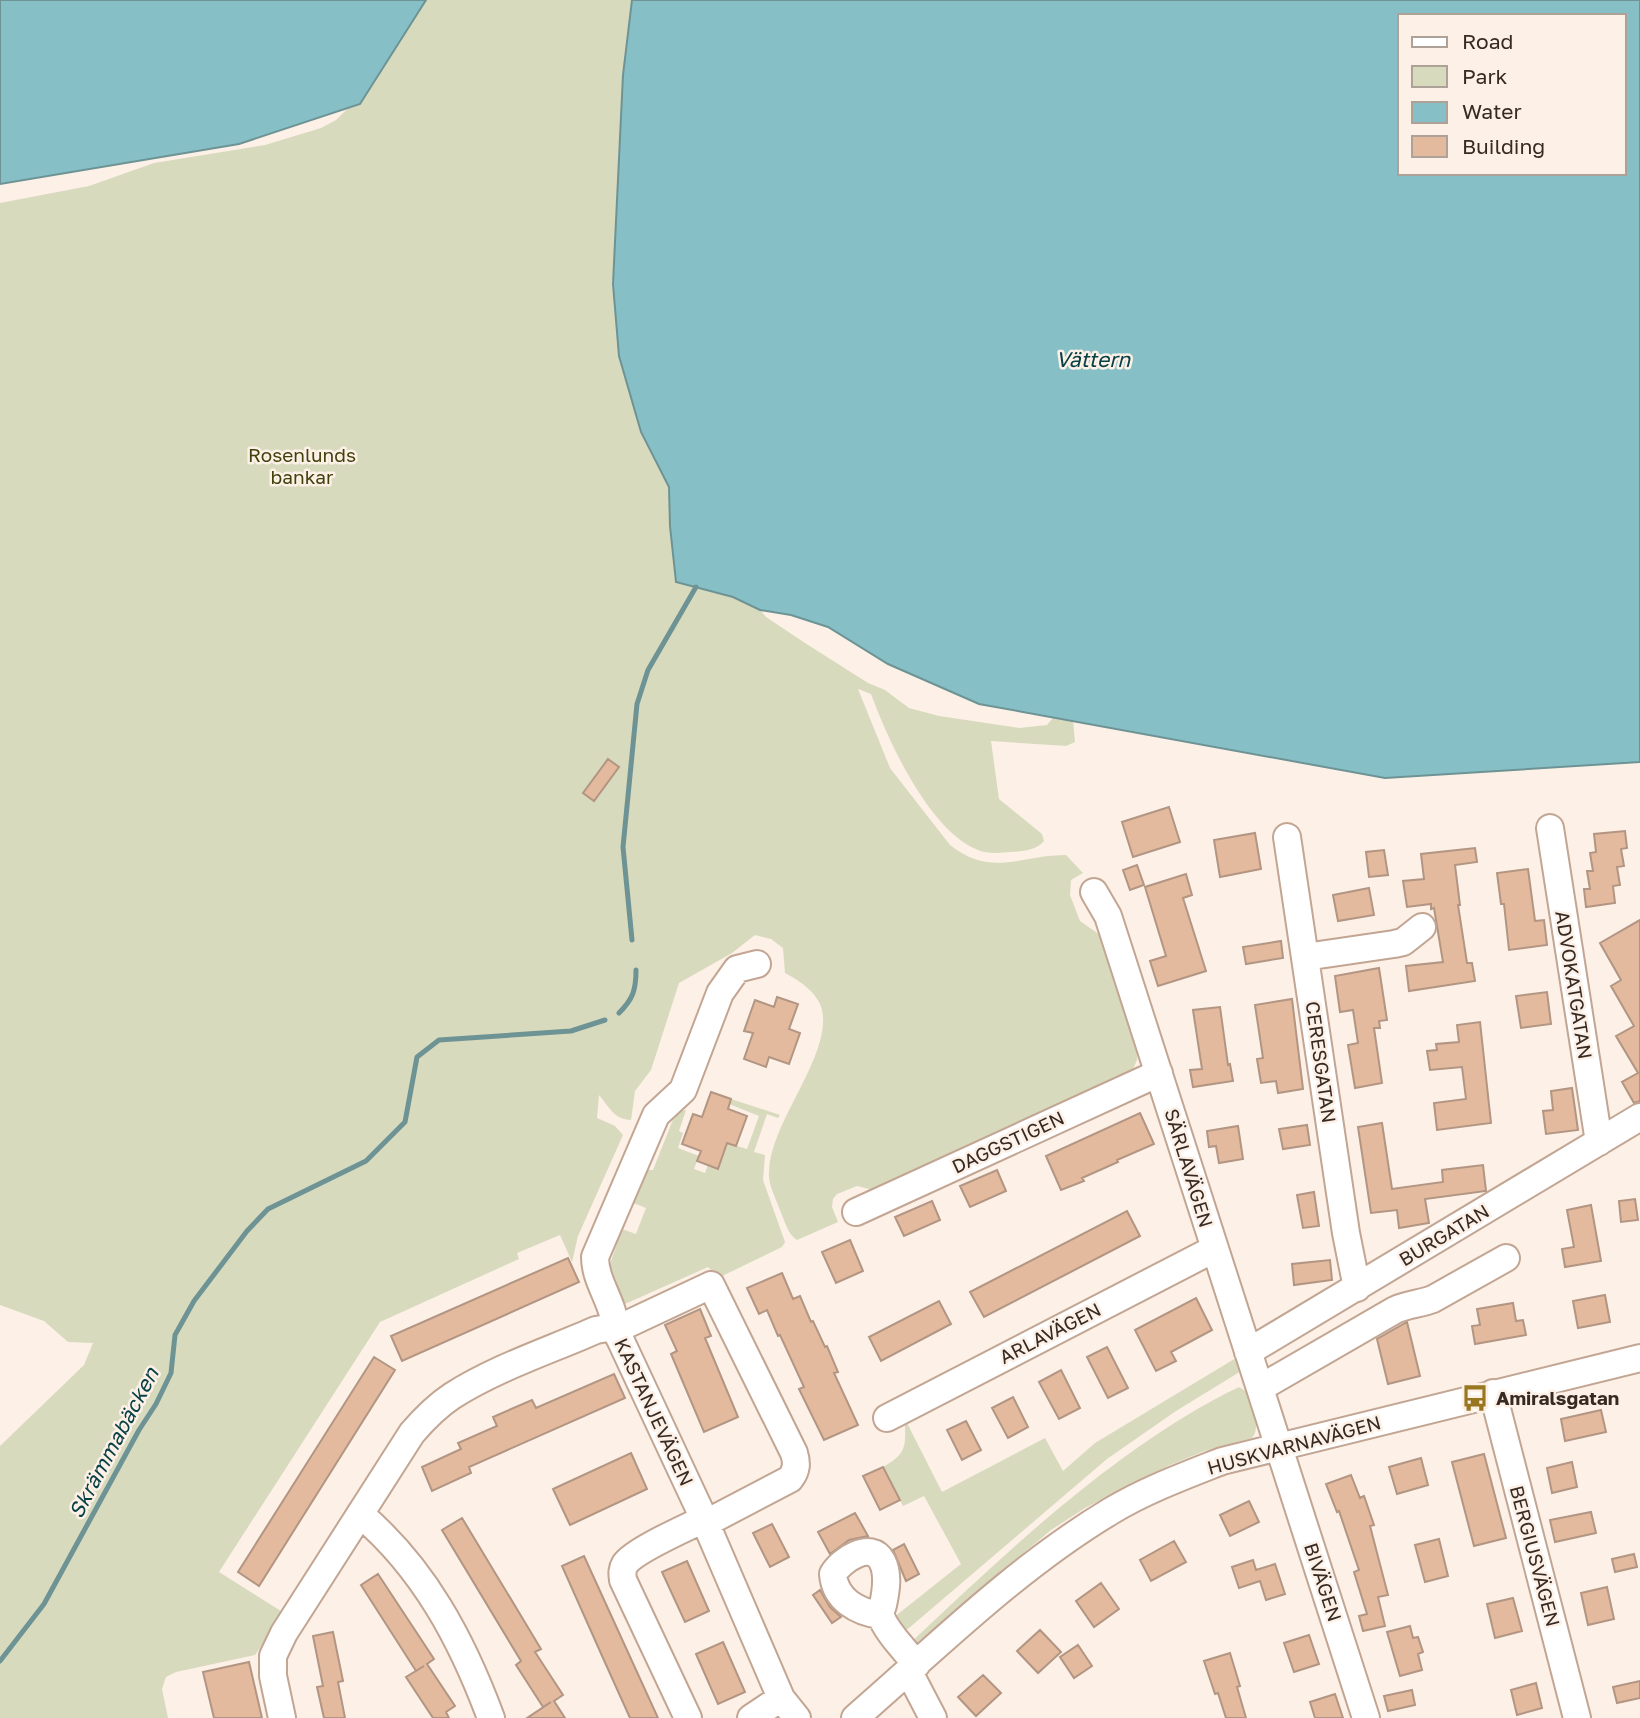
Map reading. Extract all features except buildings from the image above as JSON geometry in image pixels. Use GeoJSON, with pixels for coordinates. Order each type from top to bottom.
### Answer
{"type":"FeatureCollection","features":[{"type":"Feature","properties":{"kind":"street","name":"ADVOKATGATAN"},"geometry":{"type":"LineString","coordinates":[[1550,828],[1599,1142]]}},
{"type":"Feature","properties":{"kind":"street","name":"CERESGATAN"},"geometry":{"type":"LineString","coordinates":[[1287,836],[1346,1233],[1357,1288]]}},
{"type":"Feature","properties":{"kind":"street","name":"SÄRLAVÄGEN"},"geometry":{"type":"LineString","coordinates":[[1094,892],[1108,916],[1279,1446]]}},
{"type":"Feature","properties":{"kind":"street"},"geometry":{"type":"LineString","coordinates":[[1305,957],[1403,942],[1422,927]]}},
{"type":"Feature","properties":{"kind":"street"},"geometry":{"type":"LineString","coordinates":[[688,1718],[622,1580],[622,1571],[627,1561],[640,1552],[790,1479],[797,1462],[711,1285],[615,1330],[613,1311],[597,1272],[595,1257],[656,1115],[683,1090],[720,993],[737,969],[757,964]]}},
{"type":"Feature","properties":{"kind":"street","name":"DAGGSTIGEN"},"geometry":{"type":"LineString","coordinates":[[856,1212],[1159,1073]]}},
{"type":"Feature","properties":{"kind":"street","name":"BURGATAN"},"geometry":{"type":"LineString","coordinates":[[1248,1352],[1640,1117]]}},
{"type":"Feature","properties":{"kind":"street","name":"ARLAVÄGEN"},"geometry":{"type":"LineString","coordinates":[[887,1418],[1214,1249]]}},
{"type":"Feature","properties":{"kind":"street"},"geometry":{"type":"LineString","coordinates":[[1260,1388],[1395,1310],[1433,1299],[1506,1258]]}},
{"type":"Feature","properties":{"kind":"street","name":"KASTANJEVÄGEN"},"geometry":{"type":"LineString","coordinates":[[282,1718],[273,1676],[273,1656],[284,1633],[412,1433],[450,1397],[478,1381],[596,1330],[607,1328],[615,1330],[789,1708],[751,1718]]}},
{"type":"Feature","properties":{"kind":"street","name":"HUSKVARNAVÄGEN"},"geometry":{"type":"LineString","coordinates":[[855,1718],[1018,1574],[1113,1510],[1167,1483],[1222,1461],[1640,1358]]}},
{"type":"Feature","properties":{"kind":"street","name":"BERGIUSVÄGEN"},"geometry":{"type":"LineString","coordinates":[[1493,1394],[1577,1718]]}},
{"type":"Feature","properties":{"kind":"street","name":"BIVÄGEN"},"geometry":{"type":"LineString","coordinates":[[1279,1446],[1366,1718]]}},
{"type":"Feature","properties":{"kind":"street"},"geometry":{"type":"LineString","coordinates":[[360,1514],[399,1551],[427,1586],[452,1628],[491,1718]]}},
{"type":"Feature","properties":{"kind":"street"},"geometry":{"type":"LineString","coordinates":[[880,1615],[913,1668],[933,1718]]}},
{"type":"Feature","properties":{"kind":"green space","name":"Rosenlunds bankar"},"geometry":{"type":"Polygon","coordinates":[[[426,0],[632,0],[623,75],[641,432],[669,487],[676,582],[733,597],[760,610],[805,643],[868,683],[885,690],[909,708],[939,716],[1019,728],[1047,725],[1053,718],[1073,721],[1075,742],[1066,746],[991,741],[999,799],[1042,834],[1044,841],[1028,850],[985,852],[960,840],[927,804],[899,759],[871,694],[858,689],[890,768],[950,845],[965,855],[993,863],[1066,855],[1083,873],[1071,880],[1070,895],[1080,921],[1100,935],[1138,1046],[1137,1060],[1130,1076],[877,1191],[857,1186],[837,1194],[832,1207],[838,1222],[797,1240],[786,1226],[771,1186],[769,1172],[779,1132],[818,1048],[823,1028],[822,1010],[813,993],[785,973],[783,948],[771,939],[755,935],[732,953],[679,983],[651,1070],[635,1091],[631,1120],[616,1115],[599,1095],[597,1118],[615,1126],[623,1135],[578,1236],[572,1262],[560,1235],[517,1253],[519,1259],[380,1322],[219,1572],[284,1613],[255,1655],[176,1672],[166,1677],[162,1689],[168,1718],[0,1718],[0,1446],[84,1365],[93,1343],[68,1342],[44,1321],[0,1305],[0,203],[89,186],[154,163],[265,145],[321,128],[336,120],[371,86],[426,0]]]}},
{"type":"Feature","properties":{"kind":"green space"},"geometry":{"type":"Polygon","coordinates":[[[731,1099],[780,1115],[778,1118],[767,1114],[754,1152],[765,1155],[763,1180],[785,1242],[782,1247],[718,1278],[708,1267],[625,1304],[609,1267],[622,1229],[636,1234],[646,1208],[633,1203],[646,1170],[653,1170],[676,1112],[686,1110],[679,1131],[683,1133],[678,1148],[699,1156],[694,1169],[705,1173],[708,1165],[727,1143],[747,1149],[759,1116],[729,1104],[731,1099]]]}},
{"type":"Feature","properties":{"kind":"green space"},"geometry":{"type":"Polygon","coordinates":[[[1236,1358],[1240,1370],[1238,1373],[1176,1411],[1107,1459],[902,1632],[893,1618],[961,1564],[924,1496],[903,1506],[883,1467],[902,1450],[907,1423],[942,1492],[1045,1438],[1063,1471],[1095,1443],[1236,1358]]]}},
{"type":"Feature","properties":{"kind":"green space"},"geometry":{"type":"Polygon","coordinates":[[[1239,1387],[1247,1392],[1255,1415],[1256,1428],[1252,1438],[1207,1450],[1170,1465],[1085,1508],[1051,1530],[913,1646],[907,1646],[1023,1539],[1106,1470],[1194,1411],[1239,1387]]]}},
{"type":"Feature","properties":{"kind":"water"},"geometry":{"type":"Polygon","coordinates":[[[0,0],[426,0],[360,104],[239,144],[0,184],[0,0]]]}},
{"type":"Feature","properties":{"kind":"water","name":"Vättern"},"geometry":{"type":"Polygon","coordinates":[[[632,0],[1640,0],[1640,762],[1385,778],[979,704],[888,664],[828,627],[791,615],[760,610],[733,597],[676,582],[669,487],[641,432],[619,356],[613,284],[623,75],[632,0]]]}},
{"type":"Feature","properties":{"kind":"waterway"},"geometry":{"type":"LineString","coordinates":[[632,940],[623,847],[637,704],[648,670],[696,587]]}},
{"type":"Feature","properties":{"kind":"waterway","name":"Skrämmabäcken"},"geometry":{"type":"LineString","coordinates":[[619,1013],[633,994],[636,970]]}},
{"type":"Feature","properties":{"kind":"waterway","name":"Skrämmabäcken"},"geometry":{"type":"LineString","coordinates":[[0,1661],[44,1604],[139,1430],[156,1404],[171,1373],[175,1335],[194,1301],[247,1231],[268,1209],[366,1161],[405,1122],[417,1057],[439,1040],[571,1031],[605,1020]]}},
{"type":"Feature","properties":{"kind":"place","name":"Amiralsgatan"},"geometry":{"type":"Point","coordinates":[1475,1398]}}]}
